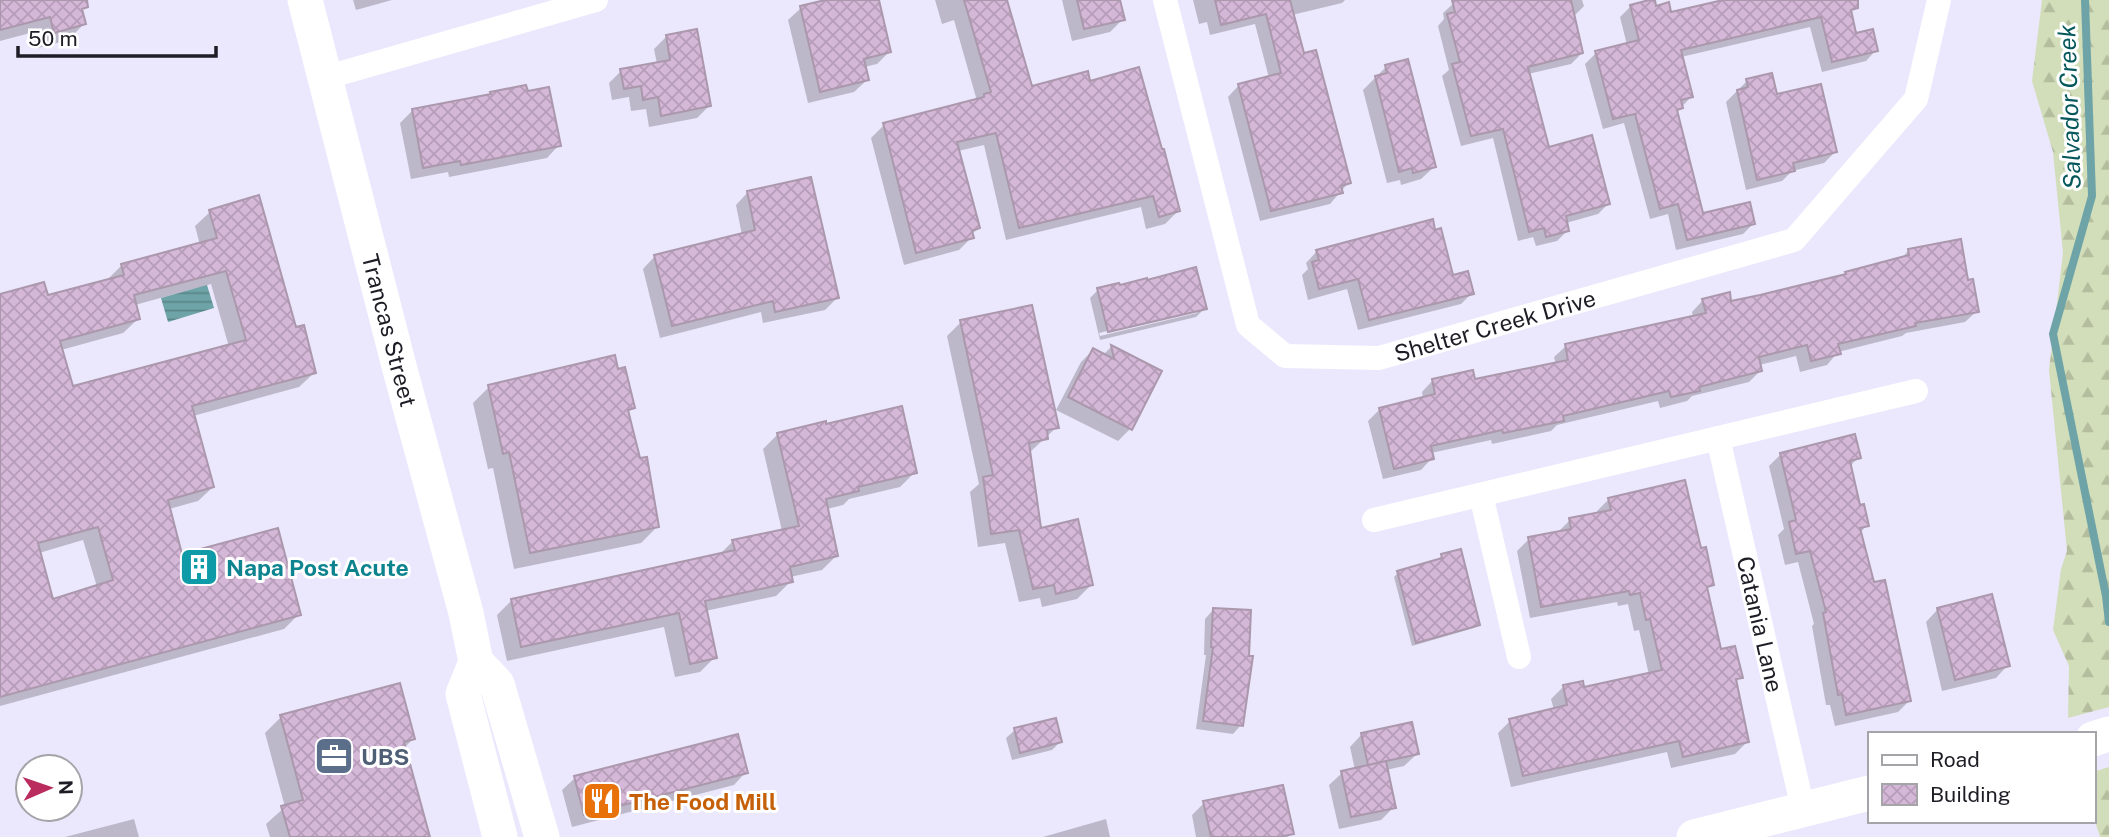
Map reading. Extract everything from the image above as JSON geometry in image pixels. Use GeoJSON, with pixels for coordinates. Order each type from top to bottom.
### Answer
{"type":"FeatureCollection","features":[{"type":"Feature","properties":{"kind":"main road","name":"Trancas Street"},"geometry":{"type":"LineString","coordinates":[[305,0],[466,613],[476,662],[497,684],[542,837]]}},
{"type":"Feature","properties":{"kind":"main road"},"geometry":{"type":"LineString","coordinates":[[476,662],[463,694],[500,837]]}},
{"type":"Feature","properties":{"kind":"main road"},"geometry":{"type":"LineString","coordinates":[[1694,837],[1868,793]]}},
{"type":"Feature","properties":{"kind":"street"},"geometry":{"type":"LineString","coordinates":[[324,78],[596,0]]}},
{"type":"Feature","properties":{"kind":"street","name":"Shelter Creek Drive"},"geometry":{"type":"LineString","coordinates":[[1165,0],[1248,325],[1285,356],[1379,358],[1794,240],[1916,99],[1939,0]]}},
{"type":"Feature","properties":{"kind":"street"},"geometry":{"type":"LineString","coordinates":[[1374,520],[1916,391]]}},
{"type":"Feature","properties":{"kind":"street","name":"Catania Lane"},"geometry":{"type":"LineString","coordinates":[[1718,438],[1802,809]]}},
{"type":"Feature","properties":{"kind":"street"},"geometry":{"type":"LineString","coordinates":[[1481,495],[1519,657]]}},
{"type":"Feature","properties":{"kind":"green space"},"geometry":{"type":"Polygon","coordinates":[[[2042,0],[2109,0],[2109,707],[2068,718],[2069,666],[2053,630],[2061,569],[2067,551],[2049,370],[2063,253],[2053,152],[2032,81],[2042,0]]]}},
{"type":"Feature","properties":{"kind":"green space"},"geometry":{"type":"Polygon","coordinates":[[[2109,767],[2109,837],[2100,837],[2095,821],[2095,771],[2109,767]]]}},
{"type":"Feature","properties":{"kind":"shaded area"},"geometry":{"type":"Polygon","coordinates":[[[207,285],[214,308],[168,322],[161,298],[207,285]]]}},
{"type":"Feature","properties":{"kind":"building"},"geometry":{"type":"Polygon","coordinates":[[[0,0],[87,0],[88,7],[82,9],[86,24],[54,33],[50,17],[0,30],[0,0]]]}},
{"type":"Feature","properties":{"kind":"building"},"geometry":{"type":"Polygon","coordinates":[[[825,0],[879,0],[891,52],[864,59],[869,80],[820,92],[800,6],[825,0]]]}},
{"type":"Feature","properties":{"kind":"building"},"geometry":{"type":"Polygon","coordinates":[[[964,0],[1007,0],[1032,86],[1088,71],[1090,81],[1139,67],[1180,211],[1159,217],[1153,196],[1019,228],[996,133],[957,142],[980,228],[972,231],[974,238],[916,253],[883,123],[984,97],[984,94],[991,92],[964,0]]]}},
{"type":"Feature","properties":{"kind":"building"},"geometry":{"type":"Polygon","coordinates":[[[1077,0],[1120,0],[1125,20],[1084,29],[1077,0]]]}},
{"type":"Feature","properties":{"kind":"building"},"geometry":{"type":"Polygon","coordinates":[[[1215,0],[1290,0],[1304,53],[1316,50],[1351,183],[1341,186],[1343,193],[1271,211],[1238,84],[1281,73],[1266,14],[1221,25],[1215,0]]]}},
{"type":"Feature","properties":{"kind":"building"},"geometry":{"type":"Polygon","coordinates":[[[1452,0],[1571,0],[1583,53],[1528,67],[1549,147],[1592,135],[1610,204],[1566,216],[1569,231],[1546,237],[1544,228],[1529,232],[1503,129],[1471,136],[1452,64],[1460,62],[1447,14],[1455,12],[1452,0]]]}},
{"type":"Feature","properties":{"kind":"building"},"geometry":{"type":"Polygon","coordinates":[[[1655,0],[1656,6],[1669,2],[1671,12],[1723,0],[1858,0],[1858,8],[1851,10],[1856,33],[1873,29],[1878,51],[1832,62],[1821,17],[1681,50],[1693,97],[1681,100],[1683,108],[1677,110],[1703,213],[1750,202],[1755,224],[1687,240],[1678,204],[1660,209],[1635,114],[1613,119],[1595,51],[1639,40],[1630,5],[1655,0]]]}},
{"type":"Feature","properties":{"kind":"building"},"geometry":{"type":"Polygon","coordinates":[[[697,29],[711,106],[661,116],[658,97],[643,100],[641,86],[624,89],[620,69],[670,60],[666,35],[697,29]]]}},
{"type":"Feature","properties":{"kind":"building"},"geometry":{"type":"Polygon","coordinates":[[[1408,59],[1436,167],[1413,173],[1412,168],[1399,172],[1375,76],[1387,73],[1385,65],[1408,59]]]}},
{"type":"Feature","properties":{"kind":"building"},"geometry":{"type":"Polygon","coordinates":[[[1772,73],[1777,94],[1821,84],[1837,152],[1793,163],[1795,171],[1757,180],[1737,90],[1748,87],[1746,79],[1772,73]]]}},
{"type":"Feature","properties":{"kind":"building"},"geometry":{"type":"Polygon","coordinates":[[[526,85],[528,91],[549,87],[561,146],[461,165],[460,161],[423,168],[412,109],[526,85]]]}},
{"type":"Feature","properties":{"kind":"building"},"geometry":{"type":"Polygon","coordinates":[[[811,177],[839,298],[775,312],[773,301],[672,326],[654,255],[755,230],[747,191],[811,177]]]}},
{"type":"Feature","properties":{"kind":"building"},"geometry":{"type":"Polygon","coordinates":[[[259,195],[296,327],[304,325],[316,373],[192,406],[214,487],[168,500],[182,554],[278,528],[301,615],[0,697],[0,294],[44,282],[48,295],[124,275],[121,264],[217,238],[209,210],[259,195]],[[226,271],[134,295],[140,319],[60,341],[73,386],[246,340],[226,271]],[[98,527],[38,543],[53,599],[113,580],[98,527]]]}},
{"type":"Feature","properties":{"kind":"building"},"geometry":{"type":"Polygon","coordinates":[[[1433,219],[1435,230],[1441,228],[1453,275],[1468,271],[1474,294],[1369,320],[1358,279],[1319,289],[1312,262],[1319,260],[1316,250],[1433,219]]]}},
{"type":"Feature","properties":{"kind":"building"},"geometry":{"type":"Polygon","coordinates":[[[1961,239],[1968,280],[1973,279],[1979,312],[1915,323],[1916,326],[1838,344],[1841,354],[1811,361],[1807,345],[1759,357],[1762,371],[1699,387],[1700,391],[1671,397],[1669,391],[1563,416],[1564,421],[1503,433],[1502,430],[1431,446],[1434,459],[1394,469],[1379,408],[1435,394],[1432,379],[1473,370],[1475,379],[1568,360],[1565,344],[1706,313],[1702,299],[1730,292],[1731,301],[1760,295],[1909,255],[1908,249],[1961,239]]]}},
{"type":"Feature","properties":{"kind":"building"},"geometry":{"type":"Polygon","coordinates":[[[1196,267],[1207,309],[1108,332],[1097,288],[1147,280],[1196,267]]]}},
{"type":"Feature","properties":{"kind":"building"},"geometry":{"type":"Polygon","coordinates":[[[1032,305],[1059,428],[1047,430],[1048,439],[1029,443],[1041,528],[1078,519],[1093,585],[1056,594],[1054,585],[1033,589],[1019,530],[991,534],[983,477],[993,475],[960,320],[1032,305]]]}},
{"type":"Feature","properties":{"kind":"building"},"geometry":{"type":"Polygon","coordinates":[[[1111,345],[1162,371],[1132,430],[1068,397],[1093,348],[1114,359],[1111,345]]]}},
{"type":"Feature","properties":{"kind":"building"},"geometry":{"type":"Polygon","coordinates":[[[615,355],[618,369],[625,367],[635,408],[628,410],[640,458],[647,457],[659,527],[530,553],[509,452],[503,454],[488,385],[615,355]]]}},
{"type":"Feature","properties":{"kind":"building"},"geometry":{"type":"Polygon","coordinates":[[[902,406],[917,473],[858,487],[859,491],[826,499],[838,556],[790,567],[793,582],[705,601],[717,658],[690,664],[679,613],[521,647],[511,599],[735,550],[732,540],[799,526],[777,433],[902,406]]]}},
{"type":"Feature","properties":{"kind":"building"},"geometry":{"type":"Polygon","coordinates":[[[1855,434],[1861,458],[1850,461],[1860,505],[1864,504],[1869,526],[1860,528],[1874,582],[1885,580],[1911,701],[1846,715],[1842,694],[1838,695],[1823,613],[1826,612],[1810,551],[1796,554],[1789,522],[1796,520],[1780,453],[1855,434]]]}},
{"type":"Feature","properties":{"kind":"building"},"geometry":{"type":"Polygon","coordinates":[[[1685,480],[1701,548],[1706,547],[1714,585],[1707,587],[1721,649],[1735,646],[1743,678],[1736,679],[1749,742],[1683,757],[1679,741],[1523,776],[1509,719],[1567,705],[1563,685],[1583,681],[1584,687],[1662,670],[1650,619],[1646,620],[1640,593],[1630,595],[1629,591],[1541,607],[1528,537],[1571,529],[1569,518],[1611,510],[1608,498],[1685,480]]]}},
{"type":"Feature","properties":{"kind":"building"},"geometry":{"type":"Polygon","coordinates":[[[1461,549],[1480,625],[1416,643],[1397,571],[1442,558],[1441,554],[1461,549]]]}},
{"type":"Feature","properties":{"kind":"building"},"geometry":{"type":"Polygon","coordinates":[[[1992,594],[2010,666],[1955,680],[1937,608],[1992,594]]]}},
{"type":"Feature","properties":{"kind":"building"},"geometry":{"type":"Polygon","coordinates":[[[1213,608],[1251,610],[1249,656],[1253,656],[1243,726],[1203,721],[1213,647],[1213,608]]]}},
{"type":"Feature","properties":{"kind":"building","name":"UBS"},"geometry":{"type":"Polygon","coordinates":[[[400,683],[415,739],[404,742],[430,837],[290,837],[281,806],[303,800],[280,715],[400,683]]]}},
{"type":"Feature","properties":{"kind":"building"},"geometry":{"type":"Polygon","coordinates":[[[1056,718],[1062,742],[1020,753],[1014,728],[1056,718]]]}},
{"type":"Feature","properties":{"kind":"building"},"geometry":{"type":"Polygon","coordinates":[[[1412,722],[1419,754],[1368,765],[1361,733],[1412,722]]]}},
{"type":"Feature","properties":{"kind":"building"},"geometry":{"type":"Polygon","coordinates":[[[738,734],[748,773],[584,815],[574,776],[738,734]]]}},
{"type":"Feature","properties":{"kind":"building"},"geometry":{"type":"Polygon","coordinates":[[[1386,761],[1396,808],[1351,817],[1341,771],[1386,761]]]}},
{"type":"Feature","properties":{"kind":"building"},"geometry":{"type":"Polygon","coordinates":[[[1283,785],[1294,834],[1278,837],[1211,837],[1203,801],[1283,785]]]}},
{"type":"Feature","properties":{"kind":"waterway","name":"Salvador Creek"},"geometry":{"type":"LineString","coordinates":[[2085,0],[2092,196],[2053,334],[2109,622]]}},
{"type":"Feature","properties":{"kind":"place","name":"Napa Post Acute"},"geometry":{"type":"Point","coordinates":[199,567]}},
{"type":"Feature","properties":{"kind":"place","name":"UBS"},"geometry":{"type":"Point","coordinates":[334,756]}},
{"type":"Feature","properties":{"kind":"place","name":"The Food Mill"},"geometry":{"type":"Point","coordinates":[602,801]}}]}
